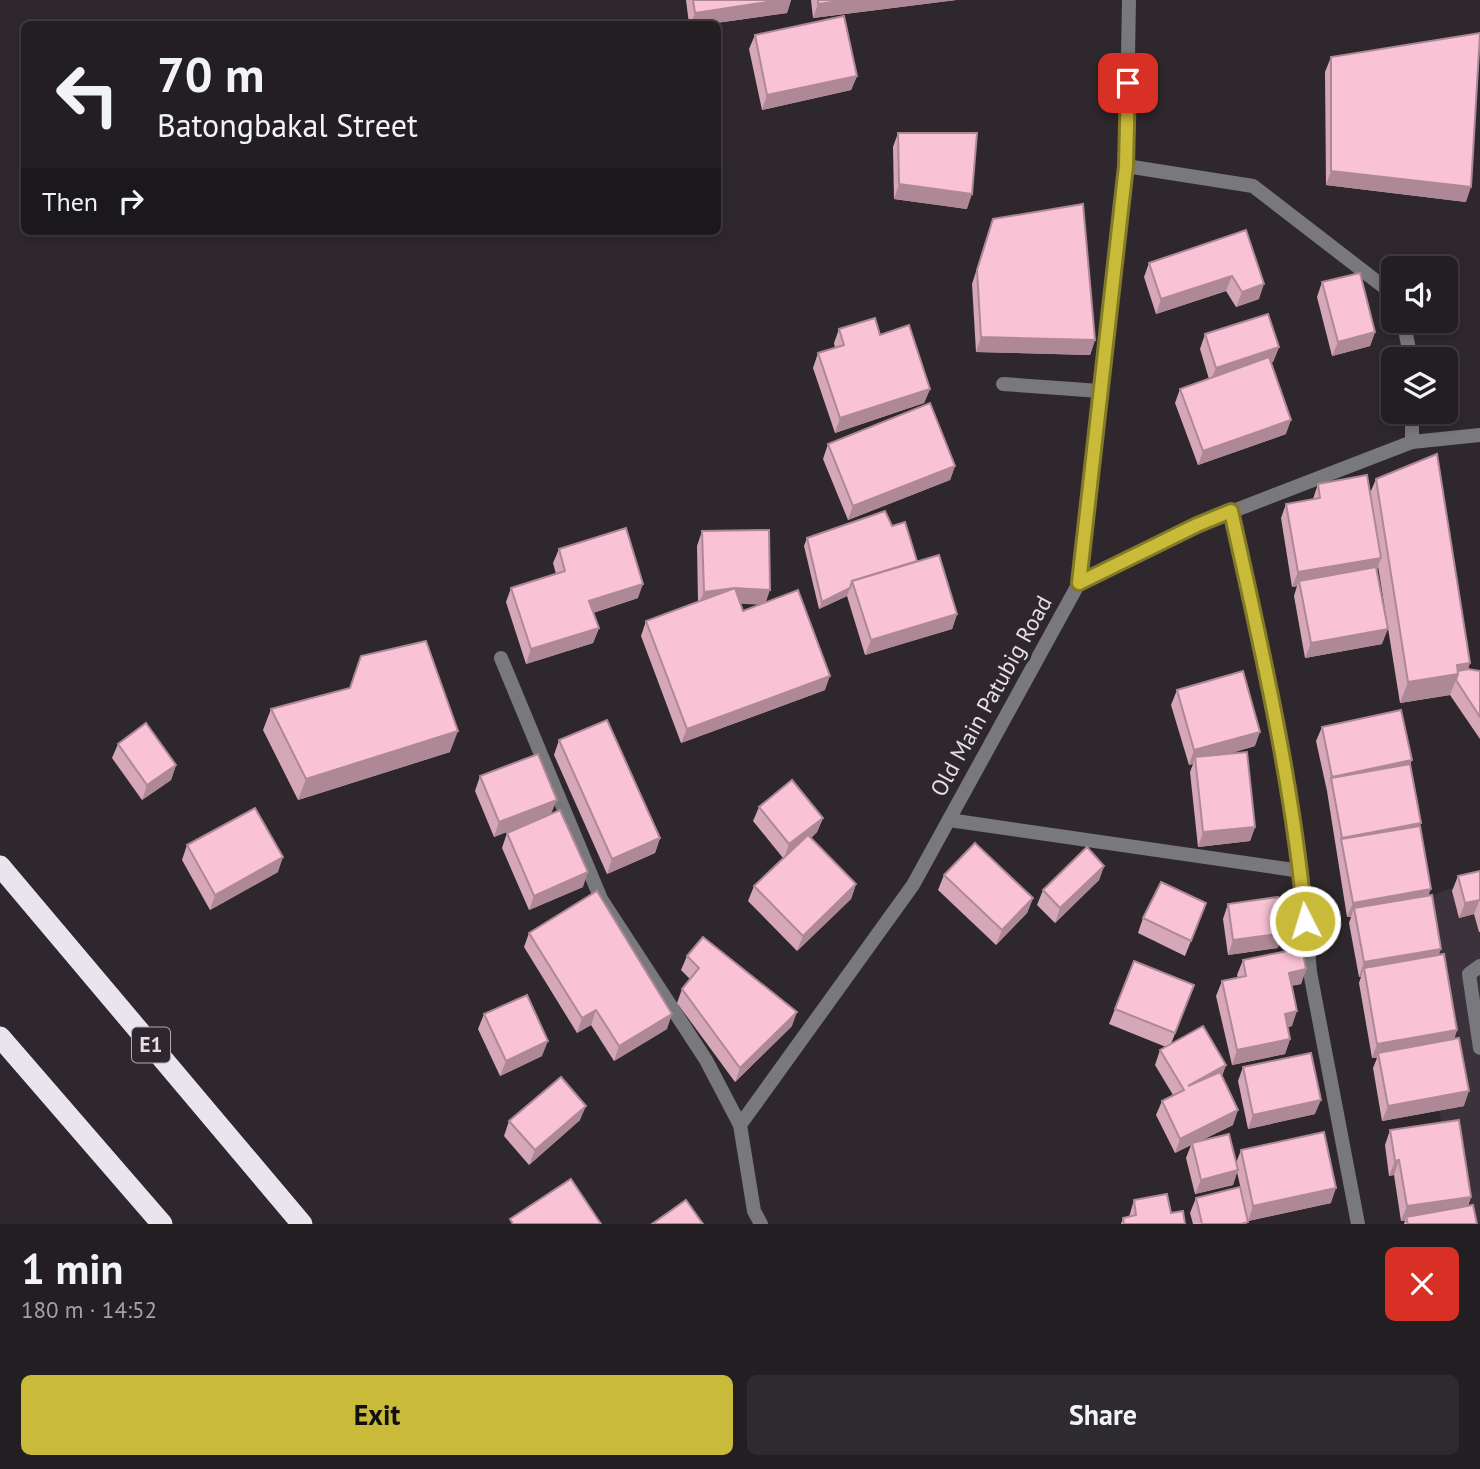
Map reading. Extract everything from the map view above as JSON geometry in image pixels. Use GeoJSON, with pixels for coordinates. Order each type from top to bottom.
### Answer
{"type":"FeatureCollection","features":[{"type":"Feature","properties":{"kind":"highway","name":"E1"},"geometry":{"type":"LineString","coordinates":[[0,866],[302,1224]]}},
{"type":"Feature","properties":{"kind":"highway"},"geometry":{"type":"LineString","coordinates":[[0,1037],[162,1224]]}},
{"type":"Feature","properties":{"kind":"street","name":"Old Main Patubig Road"},"geometry":{"type":"LineString","coordinates":[[740,1125],[913,885],[1079,583],[1126,166],[1129,0]]}},
{"type":"Feature","properties":{"kind":"street"},"geometry":{"type":"LineString","coordinates":[[1126,166],[1253,186],[1381,285]]}},
{"type":"Feature","properties":{"kind":"street"},"geometry":{"type":"LineString","coordinates":[[1003,384],[1100,391]]}},
{"type":"Feature","properties":{"kind":"street"},"geometry":{"type":"LineString","coordinates":[[1412,424],[1412,442]]}},
{"type":"Feature","properties":{"kind":"street"},"geometry":{"type":"LineString","coordinates":[[1079,583],[1197,525],[1412,442],[1480,435]]}},
{"type":"Feature","properties":{"kind":"street"},"geometry":{"type":"LineString","coordinates":[[1231,511],[1271,695],[1301,871],[1310,972],[1358,1224]]}},
{"type":"Feature","properties":{"kind":"street"},"geometry":{"type":"LineString","coordinates":[[501,658],[601,899],[706,1060],[740,1125],[754,1211],[761,1224]]}},
{"type":"Feature","properties":{"kind":"street"},"geometry":{"type":"LineString","coordinates":[[949,820],[1301,871]]}},
{"type":"Feature","properties":{"kind":"street"},"geometry":{"type":"LineString","coordinates":[[1480,966],[1469,974],[1480,1048]]}},
{"type":"Feature","properties":{"kind":"shaded area"},"geometry":{"type":"Polygon","coordinates":[[[1480,878],[1480,1224],[1458,1224],[1406,905],[1480,878]]]}},
{"type":"Feature","properties":{"kind":"building"},"geometry":{"type":"Polygon","coordinates":[[[693,0],[780,0],[695,13],[693,0]]]}},
{"type":"Feature","properties":{"kind":"building"},"geometry":{"type":"Polygon","coordinates":[[[818,0],[846,0],[818,4],[818,0]]]}},
{"type":"Feature","properties":{"kind":"building"},"geometry":{"type":"Polygon","coordinates":[[[844,16],[857,76],[767,95],[755,35],[844,16]]]}},
{"type":"Feature","properties":{"kind":"building"},"geometry":{"type":"Polygon","coordinates":[[[1480,33],[1471,187],[1331,171],[1331,57],[1480,33]]]}},
{"type":"Feature","properties":{"kind":"building"},"geometry":{"type":"Polygon","coordinates":[[[898,133],[977,133],[972,194],[899,184],[898,133]]]}},
{"type":"Feature","properties":{"kind":"building"},"geometry":{"type":"Polygon","coordinates":[[[1083,204],[1095,340],[981,337],[977,270],[993,219],[1083,204]]]}},
{"type":"Feature","properties":{"kind":"building"},"geometry":{"type":"Polygon","coordinates":[[[1246,230],[1264,284],[1242,292],[1232,276],[1161,299],[1149,263],[1246,230]]]}},
{"type":"Feature","properties":{"kind":"building"},"geometry":{"type":"Polygon","coordinates":[[[1360,273],[1375,332],[1338,342],[1322,282],[1360,273]]]}},
{"type":"Feature","properties":{"kind":"building"},"geometry":{"type":"Polygon","coordinates":[[[1268,314],[1279,347],[1216,368],[1205,334],[1268,314]]]}},
{"type":"Feature","properties":{"kind":"building"},"geometry":{"type":"Polygon","coordinates":[[[875,318],[880,335],[909,325],[930,389],[840,418],[818,353],[844,345],[839,329],[875,318]]]}},
{"type":"Feature","properties":{"kind":"building"},"geometry":{"type":"Polygon","coordinates":[[[1269,357],[1291,420],[1203,451],[1180,389],[1269,357]]]}},
{"type":"Feature","properties":{"kind":"building"},"geometry":{"type":"Polygon","coordinates":[[[930,403],[955,466],[853,506],[828,444],[930,403]]]}},
{"type":"Feature","properties":{"kind":"building"},"geometry":{"type":"Polygon","coordinates":[[[1437,454],[1470,663],[1457,665],[1458,674],[1408,682],[1376,479],[1437,454]]]}},
{"type":"Feature","properties":{"kind":"building"},"geometry":{"type":"Polygon","coordinates":[[[1367,475],[1381,558],[1298,572],[1286,504],[1320,498],[1318,484],[1367,475]]]}},
{"type":"Feature","properties":{"kind":"building"},"geometry":{"type":"Polygon","coordinates":[[[885,511],[892,526],[905,522],[917,561],[852,581],[850,588],[822,602],[807,538],[885,511]]]}},
{"type":"Feature","properties":{"kind":"building"},"geometry":{"type":"Polygon","coordinates":[[[626,528],[643,584],[589,601],[599,628],[531,649],[511,588],[565,571],[559,549],[626,528]]]}},
{"type":"Feature","properties":{"kind":"building"},"geometry":{"type":"Polygon","coordinates":[[[769,530],[770,590],[735,588],[704,592],[702,531],[769,530]]]}},
{"type":"Feature","properties":{"kind":"building"},"geometry":{"type":"Polygon","coordinates":[[[939,555],[957,614],[871,640],[852,581],[939,555]]]}},
{"type":"Feature","properties":{"kind":"building"},"geometry":{"type":"Polygon","coordinates":[[[1376,567],[1388,629],[1311,643],[1299,581],[1376,567]]]}},
{"type":"Feature","properties":{"kind":"building"},"geometry":{"type":"Polygon","coordinates":[[[735,588],[743,611],[798,590],[830,676],[687,729],[646,621],[735,588]]]}},
{"type":"Feature","properties":{"kind":"building"},"geometry":{"type":"Polygon","coordinates":[[[426,641],[458,731],[306,779],[271,709],[350,688],[361,656],[426,641]]]}},
{"type":"Feature","properties":{"kind":"building"},"geometry":{"type":"Polygon","coordinates":[[[1243,671],[1260,732],[1194,750],[1177,690],[1243,671]]]}},
{"type":"Feature","properties":{"kind":"building"},"geometry":{"type":"Polygon","coordinates":[[[1458,671],[1480,671],[1480,717],[1456,680],[1458,671]]]}},
{"type":"Feature","properties":{"kind":"building"},"geometry":{"type":"Polygon","coordinates":[[[1401,710],[1412,760],[1332,777],[1322,727],[1401,710]]]}},
{"type":"Feature","properties":{"kind":"building"},"geometry":{"type":"Polygon","coordinates":[[[607,720],[660,838],[612,859],[559,740],[607,720]]]}},
{"type":"Feature","properties":{"kind":"building"},"geometry":{"type":"Polygon","coordinates":[[[146,723],[176,765],[147,785],[118,744],[146,723]]]}},
{"type":"Feature","properties":{"kind":"building"},"geometry":{"type":"Polygon","coordinates":[[[1247,752],[1255,827],[1203,832],[1195,757],[1247,752]]]}},
{"type":"Feature","properties":{"kind":"building"},"geometry":{"type":"Polygon","coordinates":[[[538,754],[557,800],[499,822],[480,776],[538,754]]]}},
{"type":"Feature","properties":{"kind":"building"},"geometry":{"type":"Polygon","coordinates":[[[1410,764],[1421,823],[1342,838],[1331,778],[1410,764]]]}},
{"type":"Feature","properties":{"kind":"building"},"geometry":{"type":"Polygon","coordinates":[[[792,780],[823,818],[789,844],[759,807],[792,780]]]}},
{"type":"Feature","properties":{"kind":"building"},"geometry":{"type":"Polygon","coordinates":[[[255,808],[283,857],[215,895],[187,845],[255,808]]]}},
{"type":"Feature","properties":{"kind":"building"},"geometry":{"type":"Polygon","coordinates":[[[560,810],[588,872],[534,896],[507,833],[560,810]]]}},
{"type":"Feature","properties":{"kind":"building"},"geometry":{"type":"Polygon","coordinates":[[[1420,826],[1431,889],[1353,903],[1341,839],[1420,826]]]}},
{"type":"Feature","properties":{"kind":"building"},"geometry":{"type":"Polygon","coordinates":[[[808,835],[856,884],[803,936],[754,886],[808,835]]]}},
{"type":"Feature","properties":{"kind":"building"},"geometry":{"type":"Polygon","coordinates":[[[975,843],[1033,898],[1002,930],[944,875],[975,843]]]}},
{"type":"Feature","properties":{"kind":"building"},"geometry":{"type":"Polygon","coordinates":[[[1087,847],[1104,866],[1060,908],[1043,890],[1087,847]]]}},
{"type":"Feature","properties":{"kind":"building"},"geometry":{"type":"Polygon","coordinates":[[[1480,871],[1480,900],[1465,903],[1458,876],[1480,871]]]}},
{"type":"Feature","properties":{"kind":"building"},"geometry":{"type":"Polygon","coordinates":[[[1161,882],[1206,903],[1191,941],[1143,918],[1161,882]]]}},
{"type":"Feature","properties":{"kind":"building"},"geometry":{"type":"Polygon","coordinates":[[[597,891],[672,1014],[619,1046],[596,1010],[582,1018],[529,933],[597,891]]]}},
{"type":"Feature","properties":{"kind":"building"},"geometry":{"type":"Polygon","coordinates":[[[1432,895],[1441,949],[1364,962],[1354,908],[1432,895]]]}},
{"type":"Feature","properties":{"kind":"building"},"geometry":{"type":"Polygon","coordinates":[[[1278,897],[1284,933],[1233,940],[1228,904],[1278,897]]]}},
{"type":"Feature","properties":{"kind":"building"},"geometry":{"type":"Polygon","coordinates":[[[703,937],[797,1012],[740,1068],[682,989],[699,968],[687,956],[703,937]]]}},
{"type":"Feature","properties":{"kind":"building"},"geometry":{"type":"Polygon","coordinates":[[[1302,948],[1306,969],[1289,973],[1297,1011],[1285,1014],[1290,1039],[1237,1050],[1222,981],[1246,976],[1243,960],[1302,948]]]}},
{"type":"Feature","properties":{"kind":"building"},"geometry":{"type":"Polygon","coordinates":[[[1444,954],[1457,1030],[1377,1044],[1364,968],[1444,954]]]}},
{"type":"Feature","properties":{"kind":"building"},"geometry":{"type":"Polygon","coordinates":[[[1134,961],[1194,985],[1175,1033],[1115,1009],[1134,961]]]}},
{"type":"Feature","properties":{"kind":"building"},"geometry":{"type":"Polygon","coordinates":[[[527,995],[548,1041],[506,1061],[484,1014],[527,995]]]}},
{"type":"Feature","properties":{"kind":"building"},"geometry":{"type":"Polygon","coordinates":[[[1203,1026],[1226,1065],[1188,1086],[1220,1072],[1238,1110],[1180,1139],[1162,1101],[1184,1090],[1160,1050],[1203,1026]]]}},
{"type":"Feature","properties":{"kind":"building"},"geometry":{"type":"Polygon","coordinates":[[[1459,1038],[1469,1091],[1388,1106],[1378,1053],[1459,1038]]]}},
{"type":"Feature","properties":{"kind":"building"},"geometry":{"type":"Polygon","coordinates":[[[1311,1053],[1321,1100],[1253,1115],[1243,1067],[1311,1053]]]}},
{"type":"Feature","properties":{"kind":"building"},"geometry":{"type":"Polygon","coordinates":[[[561,1077],[586,1106],[535,1150],[509,1121],[561,1077]]]}},
{"type":"Feature","properties":{"kind":"building"},"geometry":{"type":"Polygon","coordinates":[[[1459,1120],[1471,1197],[1407,1206],[1399,1160],[1395,1161],[1390,1130],[1459,1120]]]}},
{"type":"Feature","properties":{"kind":"building"},"geometry":{"type":"Polygon","coordinates":[[[1324,1132],[1336,1188],[1253,1206],[1241,1150],[1324,1132]]]}},
{"type":"Feature","properties":{"kind":"building"},"geometry":{"type":"Polygon","coordinates":[[[1229,1134],[1238,1170],[1201,1180],[1192,1143],[1229,1134]]]}},
{"type":"Feature","properties":{"kind":"building"},"geometry":{"type":"Polygon","coordinates":[[[571,1179],[601,1224],[513,1224],[510,1219],[571,1179]]]}},
{"type":"Feature","properties":{"kind":"building"},"geometry":{"type":"Polygon","coordinates":[[[1240,1187],[1248,1222],[1202,1224],[1196,1198],[1240,1187]]]}},
{"type":"Feature","properties":{"kind":"building"},"geometry":{"type":"Polygon","coordinates":[[[1167,1194],[1171,1213],[1183,1211],[1185,1224],[1124,1224],[1123,1218],[1136,1215],[1134,1200],[1167,1194]]]}},
{"type":"Feature","properties":{"kind":"building"},"geometry":{"type":"Polygon","coordinates":[[[686,1200],[703,1224],[652,1224],[686,1200]]]}},
{"type":"Feature","properties":{"kind":"building"},"geometry":{"type":"Polygon","coordinates":[[[1473,1205],[1477,1224],[1408,1224],[1406,1217],[1473,1205]]]}},
{"type":"Feature","properties":{"kind":"route"},"geometry":{"type":"LineString","coordinates":[[1128,83],[1126,166],[1079,583],[1231,511],[1271,695],[1301,871],[1305,921]]}}]}
